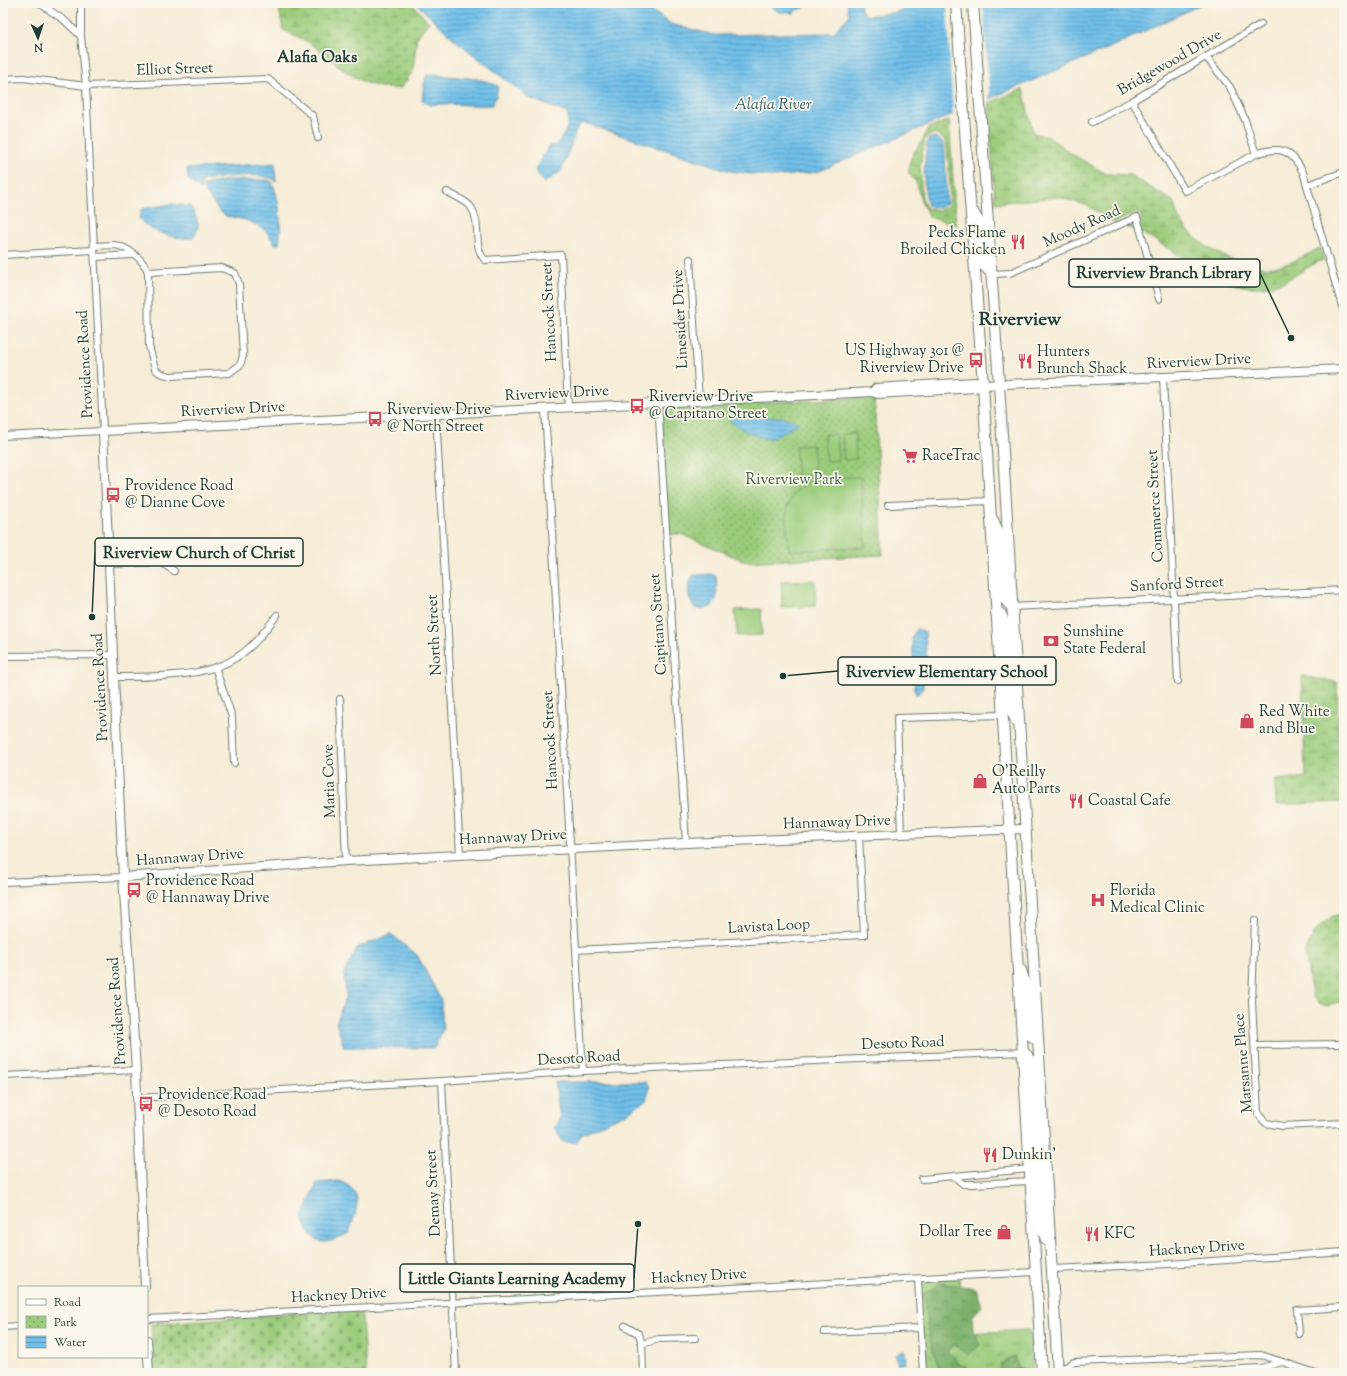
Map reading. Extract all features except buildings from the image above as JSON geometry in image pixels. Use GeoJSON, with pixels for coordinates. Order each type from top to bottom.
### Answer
{"type":"FeatureCollection","features":[{"type":"Feature","properties":{"kind":"main road"},"geometry":{"type":"LineString","coordinates":[[956,3],[983,384],[1042,1372]]}},
{"type":"Feature","properties":{"kind":"main road"},"geometry":{"type":"LineString","coordinates":[[973,3],[999,384],[1051,1253],[1060,1372]]}},
{"type":"Feature","properties":{"kind":"main road"},"geometry":{"type":"LineString","coordinates":[[970,206],[979,222],[982,264],[992,274]]}},
{"type":"Feature","properties":{"kind":"main road"},"geometry":{"type":"LineString","coordinates":[[990,513],[999,532],[1003,594],[1006,601],[1012,607]]}},
{"type":"Feature","properties":{"kind":"main road"},"geometry":{"type":"LineString","coordinates":[[996,612],[1001,614],[1004,619],[1010,707],[1019,729]]}},
{"type":"Feature","properties":{"kind":"main road"},"geometry":{"type":"LineString","coordinates":[[1017,959],[1028,992],[1031,1036],[1038,1041]]}},
{"type":"Feature","properties":{"kind":"main road"},"geometry":{"type":"LineString","coordinates":[[1023,1052],[1027,1055],[1031,1063],[1035,1119],[1045,1150]]}},
{"type":"Feature","properties":{"kind":"main road"},"geometry":{"type":"LineString","coordinates":[[1026,1108],[1036,1134],[1038,1168],[1041,1171],[1046,1172]]}},
{"type":"Feature","properties":{"kind":"main road"},"geometry":{"type":"LineString","coordinates":[[1030,1170],[1036,1175],[1038,1181],[1041,1224],[1051,1253]]}},
{"type":"Feature","properties":{"kind":"street"},"geometry":{"type":"LineString","coordinates":[[39,3],[64,20],[82,36]]}},
{"type":"Feature","properties":{"kind":"street"},"geometry":{"type":"LineString","coordinates":[[81,3],[82,36]]}},
{"type":"Feature","properties":{"kind":"street","name":"Bridgewood Drive"},"geometry":{"type":"LineString","coordinates":[[1092,122],[1132,101],[1261,24]]}},
{"type":"Feature","properties":{"kind":"street","name":"Providence Road"},"geometry":{"type":"LineString","coordinates":[[82,36],[86,86],[124,877],[136,1070],[145,1286]]}},
{"type":"Feature","properties":{"kind":"street"},"geometry":{"type":"LineString","coordinates":[[1206,57],[1230,87],[1245,120],[1256,154]]}},
{"type":"Feature","properties":{"kind":"street","name":"Elliot Street"},"geometry":{"type":"LineString","coordinates":[[3,79],[23,78],[86,86],[268,79],[313,116],[318,138]]}},
{"type":"Feature","properties":{"kind":"street"},"geometry":{"type":"LineString","coordinates":[[1132,101],[1185,191],[1256,154],[1268,150],[1281,150],[1296,159],[1307,185],[1344,313]]}},
{"type":"Feature","properties":{"kind":"street"},"geometry":{"type":"LineString","coordinates":[[1307,185],[1344,172]]}},
{"type":"Feature","properties":{"kind":"street","name":"Hancock Street"},"geometry":{"type":"LineString","coordinates":[[447,192],[470,206],[476,218],[479,254],[485,260],[561,255],[568,408]]}},
{"type":"Feature","properties":{"kind":"street","name":"Moody Road"},"geometry":{"type":"LineString","coordinates":[[992,274],[1010,273],[1138,217],[1159,299]]}},
{"type":"Feature","properties":{"kind":"street"},"geometry":{"type":"LineString","coordinates":[[94,251],[116,245],[146,264],[148,272],[149,346],[156,369],[160,373],[170,376],[229,373],[240,366],[243,356],[239,284],[234,273],[222,268],[148,272]]}},
{"type":"Feature","properties":{"kind":"street"},"geometry":{"type":"LineString","coordinates":[[3,255],[94,251],[134,255]]}},
{"type":"Feature","properties":{"kind":"street","name":"Linesider Drive"},"geometry":{"type":"LineString","coordinates":[[690,259],[699,401]]}},
{"type":"Feature","properties":{"kind":"street","name":"Riverview Drive"},"geometry":{"type":"LineString","coordinates":[[3,436],[872,392],[877,394],[975,388],[983,384],[1163,378],[1344,369]]}},
{"type":"Feature","properties":{"kind":"street","name":"Commerce Street"},"geometry":{"type":"LineString","coordinates":[[1163,378],[1178,680]]}},
{"type":"Feature","properties":{"kind":"street","name":"Capitano Street"},"geometry":{"type":"LineString","coordinates":[[658,404],[686,843]]}},
{"type":"Feature","properties":{"kind":"street","name":"Hancock Street"},"geometry":{"type":"LineString","coordinates":[[545,409],[582,1071]]}},
{"type":"Feature","properties":{"kind":"street","name":"North Street"},"geometry":{"type":"LineString","coordinates":[[436,414],[460,855]]}},
{"type":"Feature","properties":{"kind":"street"},"geometry":{"type":"LineString","coordinates":[[888,505],[990,501]]}},
{"type":"Feature","properties":{"kind":"street"},"geometry":{"type":"LineString","coordinates":[[109,564],[160,562],[174,571]]}},
{"type":"Feature","properties":{"kind":"street","name":"Sanford Street"},"geometry":{"type":"LineString","coordinates":[[1012,607],[1344,590]]}},
{"type":"Feature","properties":{"kind":"street"},"geometry":{"type":"LineString","coordinates":[[114,677],[186,674],[215,667],[237,657],[266,632],[277,615]]}},
{"type":"Feature","properties":{"kind":"street"},"geometry":{"type":"LineString","coordinates":[[3,656],[113,655]]}},
{"type":"Feature","properties":{"kind":"street"},"geometry":{"type":"LineString","coordinates":[[215,667],[232,717],[234,763]]}},
{"type":"Feature","properties":{"kind":"street","name":"Maria Cove"},"geometry":{"type":"LineString","coordinates":[[340,699],[346,861]]}},
{"type":"Feature","properties":{"kind":"street"},"geometry":{"type":"LineString","coordinates":[[901,834],[896,718],[1002,715]]}},
{"type":"Feature","properties":{"kind":"street","name":"Hannaway Drive"},"geometry":{"type":"LineString","coordinates":[[3,882],[124,877],[346,861],[570,849],[1025,829]]}},
{"type":"Feature","properties":{"kind":"street","name":"Lavista Loop"},"geometry":{"type":"LineString","coordinates":[[576,950],[864,935],[859,837]]}},
{"type":"Feature","properties":{"kind":"street","name":"Marsanne Place"},"geometry":{"type":"LineString","coordinates":[[1255,920],[1252,1002],[1258,1114],[1266,1123],[1283,1126],[1344,1123]]}},
{"type":"Feature","properties":{"kind":"street"},"geometry":{"type":"LineString","coordinates":[[1255,1045],[1344,1044]]}},
{"type":"Feature","properties":{"kind":"street","name":"Desoto Road"},"geometry":{"type":"LineString","coordinates":[[137,1098],[442,1081],[582,1071],[1023,1052]]}},
{"type":"Feature","properties":{"kind":"street"},"geometry":{"type":"LineString","coordinates":[[3,1076],[136,1070]]}},
{"type":"Feature","properties":{"kind":"street","name":"Demay Street"},"geometry":{"type":"LineString","coordinates":[[442,1081],[456,1373]]}},
{"type":"Feature","properties":{"kind":"street"},"geometry":{"type":"LineString","coordinates":[[922,1179],[1030,1170]]}},
{"type":"Feature","properties":{"kind":"street"},"geometry":{"type":"LineString","coordinates":[[954,1176],[964,1184],[1030,1181]]}},
{"type":"Feature","properties":{"kind":"street","name":"Hackney Drive"},"geometry":{"type":"LineString","coordinates":[[1052,1269],[1169,1264],[1344,1252]]}},
{"type":"Feature","properties":{"kind":"street","name":"Hackney Drive"},"geometry":{"type":"LineString","coordinates":[[148,1319],[1036,1272]]}},
{"type":"Feature","properties":{"kind":"street"},"geometry":{"type":"LineString","coordinates":[[918,1278],[923,1373]]}},
{"type":"Feature","properties":{"kind":"street"},"geometry":{"type":"LineString","coordinates":[[1299,1334],[1297,1310],[1344,1307]]}},
{"type":"Feature","properties":{"kind":"street"},"geometry":{"type":"LineString","coordinates":[[3,1327],[18,1326]]}},
{"type":"Feature","properties":{"kind":"street"},"geometry":{"type":"LineString","coordinates":[[625,1326],[639,1334],[642,1344],[643,1373]]}},
{"type":"Feature","properties":{"kind":"street"},"geometry":{"type":"LineString","coordinates":[[824,1332],[920,1328]]}},
{"type":"Feature","properties":{"kind":"street"},"geometry":{"type":"LineString","coordinates":[[642,1344],[660,1339],[695,1338]]}},
{"type":"Feature","properties":{"kind":"street"},"geometry":{"type":"LineString","coordinates":[[1018,1373],[1060,1372],[1074,1362],[1261,1355],[1316,1373]]}},
{"type":"Feature","properties":{"kind":"street"},"geometry":{"type":"LineString","coordinates":[[148,1356],[149,1373]]}},
{"type":"Feature","properties":{"kind":"street"},"geometry":{"type":"LineString","coordinates":[[1167,1373],[1261,1368],[1282,1362]]}},
{"type":"Feature","properties":{"kind":"green space"},"geometry":{"type":"Polygon","coordinates":[[[278,3],[411,3],[429,22],[417,36],[413,71],[401,88],[387,88],[362,81],[351,75],[310,43],[283,30],[278,3]]]}},
{"type":"Feature","properties":{"kind":"green space"},"geometry":{"type":"Polygon","coordinates":[[[1023,89],[1033,133],[1049,137],[1070,153],[1106,174],[1130,175],[1173,201],[1178,216],[1186,228],[1209,248],[1223,256],[1252,266],[1279,266],[1289,263],[1320,248],[1324,260],[1317,262],[1277,284],[1257,287],[1237,285],[1218,278],[1144,234],[1126,227],[1142,220],[1139,212],[1114,223],[1088,206],[1059,197],[995,203],[989,103],[1023,89]]]}},
{"type":"Feature","properties":{"kind":"green space"},"geometry":{"type":"Polygon","coordinates":[[[949,120],[956,225],[929,217],[921,201],[916,182],[909,173],[909,164],[914,152],[924,138],[927,129],[949,120]],[[935,133],[925,138],[920,167],[922,197],[926,208],[939,211],[950,204],[948,161],[945,141],[935,133]]]}},
{"type":"Feature","properties":{"kind":"green space","name":"Riverview Park"},"geometry":{"type":"Polygon","coordinates":[[[874,397],[883,555],[747,562],[681,534],[668,534],[661,408],[874,397]]]}},
{"type":"Feature","properties":{"kind":"green space"},"geometry":{"type":"Polygon","coordinates":[[[855,433],[856,459],[844,460],[842,434],[855,433]]]}},
{"type":"Feature","properties":{"kind":"green space"},"geometry":{"type":"Polygon","coordinates":[[[836,434],[838,460],[826,461],[824,435],[836,434]]]}},
{"type":"Feature","properties":{"kind":"green space"},"geometry":{"type":"Polygon","coordinates":[[[813,445],[814,475],[797,476],[796,446],[813,445]]]}},
{"type":"Feature","properties":{"kind":"green space"},"geometry":{"type":"Polygon","coordinates":[[[861,477],[865,547],[789,551],[787,513],[790,500],[796,491],[804,485],[815,481],[861,477]]]}},
{"type":"Feature","properties":{"kind":"green space"},"geometry":{"type":"Polygon","coordinates":[[[815,580],[816,606],[782,608],[781,581],[815,580]]]}},
{"type":"Feature","properties":{"kind":"green space"},"geometry":{"type":"Polygon","coordinates":[[[761,609],[762,635],[737,636],[735,610],[761,609]]]}},
{"type":"Feature","properties":{"kind":"green space"},"geometry":{"type":"Polygon","coordinates":[[[1302,676],[1337,682],[1339,767],[1343,802],[1276,805],[1275,780],[1307,777],[1305,773],[1302,676]]]}},
{"type":"Feature","properties":{"kind":"green space"},"geometry":{"type":"Polygon","coordinates":[[[1344,913],[1344,1000],[1327,1006],[1319,1003],[1312,996],[1305,953],[1314,934],[1322,924],[1333,916],[1344,913]]]}},
{"type":"Feature","properties":{"kind":"green space"},"geometry":{"type":"Polygon","coordinates":[[[959,1278],[964,1333],[1030,1330],[1033,1373],[925,1373],[918,1279],[959,1278]]]}},
{"type":"Feature","properties":{"kind":"green space"},"geometry":{"type":"Polygon","coordinates":[[[940,1283],[976,1288],[982,1306],[972,1317],[973,1329],[980,1345],[968,1355],[954,1345],[947,1351],[958,1362],[976,1373],[942,1373],[934,1354],[929,1335],[924,1294],[940,1283]]]}},
{"type":"Feature","properties":{"kind":"green space"},"geometry":{"type":"Polygon","coordinates":[[[361,1308],[366,1373],[153,1373],[151,1324],[361,1308]]]}},
{"type":"Feature","properties":{"kind":"green space"},"geometry":{"type":"Polygon","coordinates":[[[1014,1357],[1022,1373],[998,1373],[1001,1364],[1014,1357]]]}},
{"type":"Feature","properties":{"kind":"water","name":"Alafia River"},"geometry":{"type":"Polygon","coordinates":[[[416,3],[640,3],[671,24],[714,35],[833,33],[849,16],[847,3],[860,3],[861,10],[867,16],[896,12],[922,3],[1204,3],[1107,49],[817,172],[774,177],[730,171],[584,123],[578,126],[561,171],[544,183],[535,169],[550,145],[555,146],[561,139],[567,127],[567,113],[529,98],[455,40],[416,3]]]}},
{"type":"Feature","properties":{"kind":"water"},"geometry":{"type":"Polygon","coordinates":[[[766,3],[803,3],[804,8],[796,10],[793,14],[790,12],[779,12],[766,3]]]}},
{"type":"Feature","properties":{"kind":"water"},"geometry":{"type":"Polygon","coordinates":[[[434,74],[482,80],[498,86],[496,97],[492,105],[429,105],[422,100],[424,84],[427,75],[434,74]]]}},
{"type":"Feature","properties":{"kind":"water"},"geometry":{"type":"Polygon","coordinates":[[[935,137],[942,142],[945,153],[947,203],[939,208],[928,206],[924,181],[925,156],[928,139],[935,137]]]}},
{"type":"Feature","properties":{"kind":"water"},"geometry":{"type":"Polygon","coordinates":[[[275,163],[276,182],[271,178],[263,176],[230,177],[203,180],[201,190],[188,180],[187,169],[275,163]]]}},
{"type":"Feature","properties":{"kind":"water"},"geometry":{"type":"Polygon","coordinates":[[[227,180],[268,180],[272,182],[277,196],[280,212],[279,244],[275,244],[266,231],[257,225],[246,220],[226,216],[219,211],[204,190],[204,185],[227,180]]]}},
{"type":"Feature","properties":{"kind":"water"},"geometry":{"type":"Polygon","coordinates":[[[171,204],[190,206],[198,222],[197,230],[192,238],[163,234],[150,228],[139,219],[141,209],[171,204]]]}},
{"type":"Feature","properties":{"kind":"water"},"geometry":{"type":"Polygon","coordinates":[[[782,417],[795,421],[798,424],[773,438],[766,439],[747,432],[729,421],[733,418],[782,417]]]}},
{"type":"Feature","properties":{"kind":"water"},"geometry":{"type":"Polygon","coordinates":[[[711,574],[716,576],[717,597],[711,607],[696,609],[689,597],[691,578],[694,575],[711,574]]]}},
{"type":"Feature","properties":{"kind":"water"},"geometry":{"type":"Polygon","coordinates":[[[916,629],[925,633],[927,667],[924,673],[923,688],[917,695],[915,693],[912,638],[916,629]]]}},
{"type":"Feature","properties":{"kind":"water"},"geometry":{"type":"Polygon","coordinates":[[[391,934],[417,955],[441,1000],[443,1030],[434,1048],[344,1047],[336,1023],[346,996],[344,973],[357,948],[391,934]]]}},
{"type":"Feature","properties":{"kind":"water"},"geometry":{"type":"Polygon","coordinates":[[[555,1082],[645,1082],[649,1087],[646,1101],[625,1114],[581,1134],[577,1142],[563,1142],[554,1127],[560,1118],[555,1082]]]}},
{"type":"Feature","properties":{"kind":"water"},"geometry":{"type":"Polygon","coordinates":[[[338,1181],[347,1185],[353,1190],[356,1196],[357,1202],[354,1217],[349,1233],[332,1241],[320,1241],[315,1239],[311,1234],[303,1216],[317,1183],[338,1181]]]}},
{"type":"Feature","properties":{"kind":"water"},"geometry":{"type":"Polygon","coordinates":[[[904,1350],[906,1355],[906,1363],[898,1365],[896,1354],[904,1350]]]}},
{"type":"Feature","properties":{"kind":"pier"},"geometry":{"type":"Polygon","coordinates":[[[947,3],[983,3],[989,86],[989,102],[953,117],[947,3]]]}},
{"type":"Feature","properties":{"kind":"place","name":"Pecks Flame Broiled Chicken"},"geometry":{"type":"Point","coordinates":[1018,242]}},
{"type":"Feature","properties":{"kind":"place","name":"Riverview Branch Library"},"geometry":{"type":"Point","coordinates":[1291,338]}},
{"type":"Feature","properties":{"kind":"place","name":"US Highway 301 @ Riverview Drive"},"geometry":{"type":"Point","coordinates":[976,360]}},
{"type":"Feature","properties":{"kind":"place","name":"Hunters Brunch Shack"},"geometry":{"type":"Point","coordinates":[1025,361]}},
{"type":"Feature","properties":{"kind":"place","name":"Riverview Drive @ Capitano Street"},"geometry":{"type":"Point","coordinates":[637,406]}},
{"type":"Feature","properties":{"kind":"place","name":"Riverview Drive @ North Street"},"geometry":{"type":"Point","coordinates":[375,419]}},
{"type":"Feature","properties":{"kind":"place","name":"RaceTrac"},"geometry":{"type":"Point","coordinates":[910,456]}},
{"type":"Feature","properties":{"kind":"place","name":"Providence Road @ Dianne Cove"},"geometry":{"type":"Point","coordinates":[113,495]}},
{"type":"Feature","properties":{"kind":"place","name":"Riverview Church of Christ"},"geometry":{"type":"Point","coordinates":[92,617]}},
{"type":"Feature","properties":{"kind":"place","name":"Sunshine State Federal"},"geometry":{"type":"Point","coordinates":[1051,641]}},
{"type":"Feature","properties":{"kind":"place","name":"Riverview Elementary School"},"geometry":{"type":"Point","coordinates":[783,676]}},
{"type":"Feature","properties":{"kind":"place","name":"Red White and Blue"},"geometry":{"type":"Point","coordinates":[1247,721]}},
{"type":"Feature","properties":{"kind":"place","name":"O'Reilly Auto Parts"},"geometry":{"type":"Point","coordinates":[980,781]}},
{"type":"Feature","properties":{"kind":"place","name":"Coastal Cafe"},"geometry":{"type":"Point","coordinates":[1076,801]}},
{"type":"Feature","properties":{"kind":"place","name":"Providence Road @ Hannaway Drive"},"geometry":{"type":"Point","coordinates":[134,890]}},
{"type":"Feature","properties":{"kind":"place","name":"Florida Medical Clinic"},"geometry":{"type":"Point","coordinates":[1098,900]}},
{"type":"Feature","properties":{"kind":"place","name":"Providence Road @ Desoto Road"},"geometry":{"type":"Point","coordinates":[146,1104]}},
{"type":"Feature","properties":{"kind":"place","name":"Dunkin'"},"geometry":{"type":"Point","coordinates":[990,1155]}},
{"type":"Feature","properties":{"kind":"place","name":"Little Giants Learning Academy"},"geometry":{"type":"Point","coordinates":[638,1224]}},
{"type":"Feature","properties":{"kind":"place","name":"Dollar Tree"},"geometry":{"type":"Point","coordinates":[1004,1232]}},
{"type":"Feature","properties":{"kind":"place","name":"KFC"},"geometry":{"type":"Point","coordinates":[1092,1234]}},
{"type":"Feature","properties":{"kind":"district","name":"Alafia Oaks"},"geometry":{"type":"Point","coordinates":[317,58]}},
{"type":"Feature","properties":{"kind":"district","name":"Riverview"},"geometry":{"type":"Point","coordinates":[1020,320]}}]}
